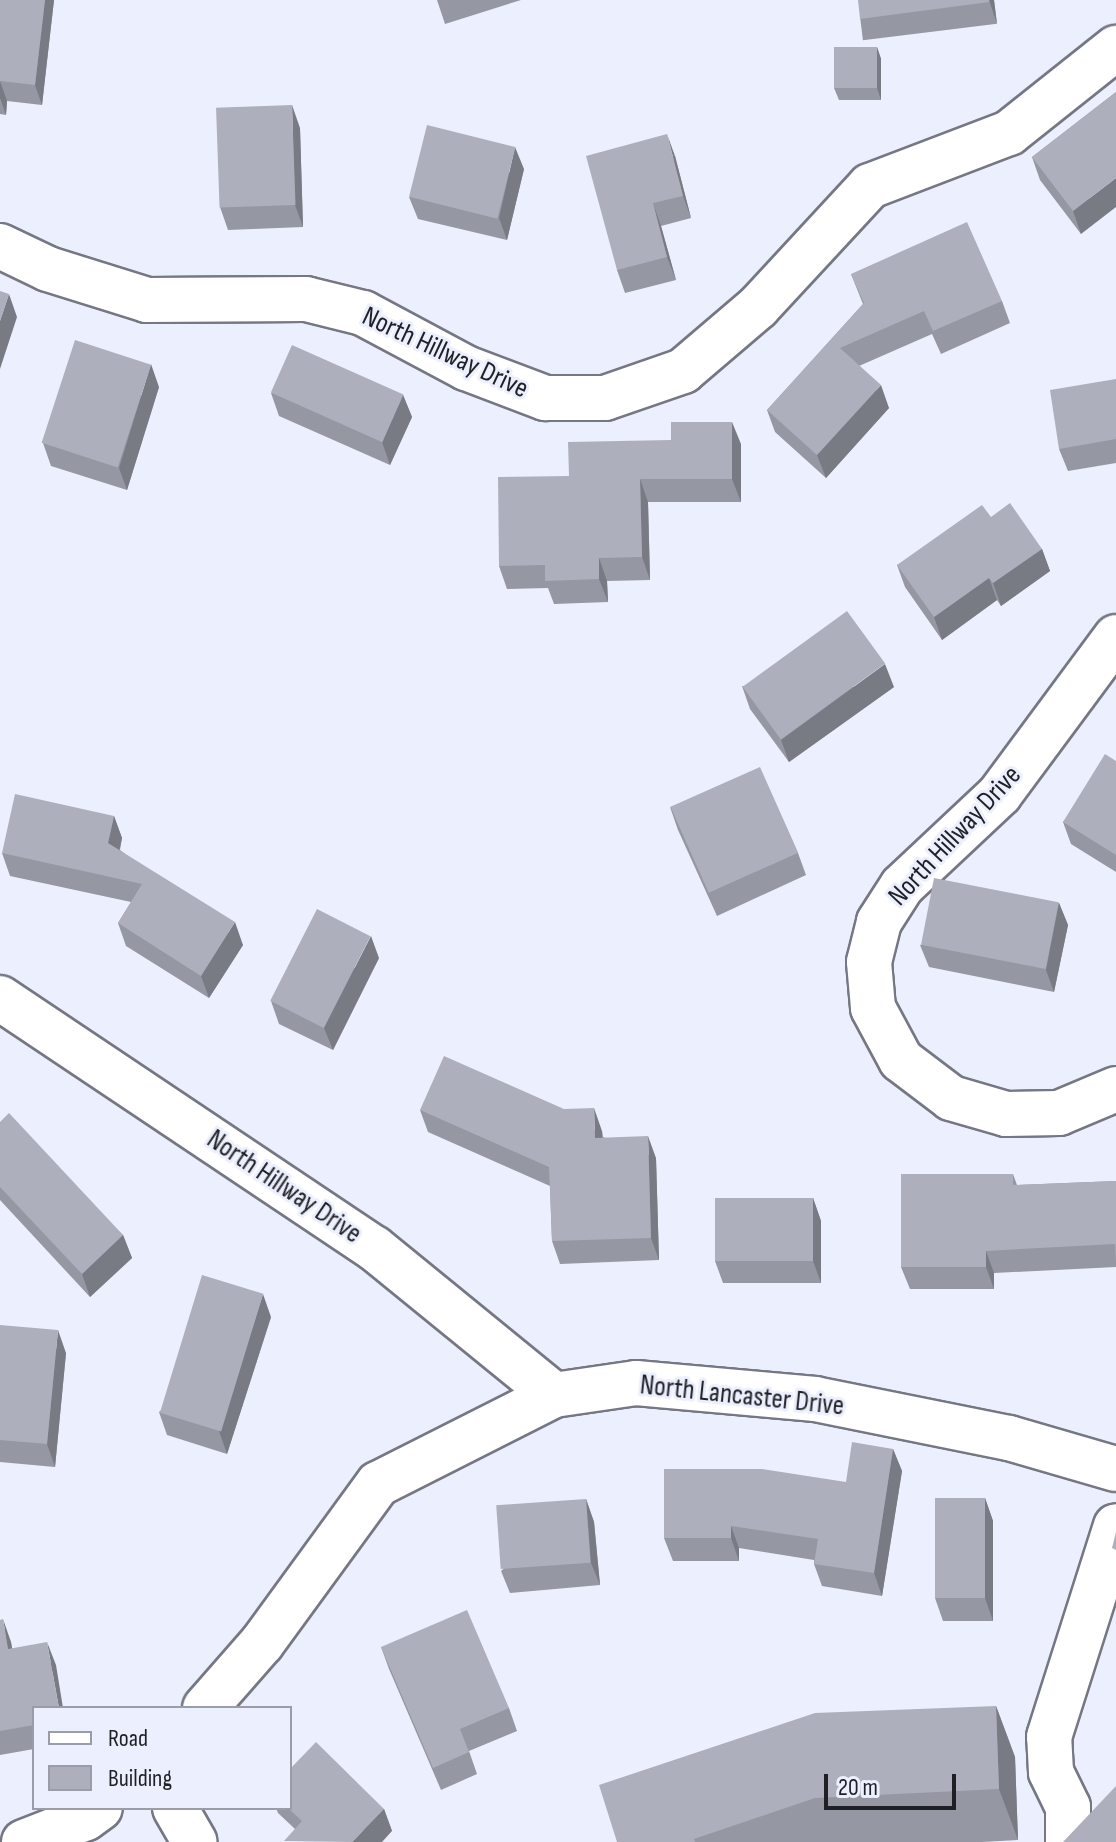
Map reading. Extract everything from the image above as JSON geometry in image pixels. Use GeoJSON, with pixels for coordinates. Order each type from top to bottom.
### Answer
{"type":"FeatureCollection","features":[{"type":"Feature","properties":{"kind":"street","name":"North Hillway Drive"},"geometry":{"type":"LineString","coordinates":[[0,246],[48,269],[147,300],[306,299],[363,313],[466,368],[545,398],[605,398],[683,371],[758,307],[870,186],[1009,133],[1116,48]]}},
{"type":"Feature","properties":{"kind":"street","name":"North Hillway Drive"},"geometry":{"type":"LineString","coordinates":[[1116,637],[1000,794],[902,886],[879,922],[869,962],[873,1008],[901,1060],[951,1098],[1006,1114],[1059,1113],[1116,1089]]}},
{"type":"Feature","properties":{"kind":"street","name":"North Hillway Drive"},"geometry":{"type":"LineString","coordinates":[[0,998],[374,1248],[554,1395]]}},
{"type":"Feature","properties":{"kind":"street","name":"North Lancaster Drive"},"geometry":{"type":"LineString","coordinates":[[207,1706],[262,1643],[378,1484],[554,1395],[636,1383],[815,1399],[1009,1438],[1116,1469]]}},
{"type":"Feature","properties":{"kind":"street"},"geometry":{"type":"LineString","coordinates":[[1068,1842],[1068,1807],[1051,1772],[1049,1737],[1116,1526]]}},
{"type":"Feature","properties":{"kind":"street"},"geometry":{"type":"LineString","coordinates":[[24,1842],[86,1818],[97,1810]]}},
{"type":"Feature","properties":{"kind":"street"},"geometry":{"type":"LineString","coordinates":[[176,1810],[195,1842]]}},
{"type":"Feature","properties":{"kind":"building"},"geometry":{"type":"Polygon","coordinates":[[[0,0],[45,0],[35,85],[0,81],[0,0]]]}},
{"type":"Feature","properties":{"kind":"building"},"geometry":{"type":"Polygon","coordinates":[[[858,0],[989,0],[989,2],[860,19],[858,0]]]}},
{"type":"Feature","properties":{"kind":"building"},"geometry":{"type":"Polygon","coordinates":[[[834,47],[877,47],[877,88],[834,88],[834,47]]]}},
{"type":"Feature","properties":{"kind":"building"},"geometry":{"type":"Polygon","coordinates":[[[1116,92],[1116,178],[1073,211],[1032,157],[1116,92]]]}},
{"type":"Feature","properties":{"kind":"building"},"geometry":{"type":"Polygon","coordinates":[[[292,105],[295,205],[220,208],[216,108],[292,105]]]}},
{"type":"Feature","properties":{"kind":"building"},"geometry":{"type":"Polygon","coordinates":[[[427,125],[515,147],[497,219],[409,197],[427,125]]]}},
{"type":"Feature","properties":{"kind":"building"},"geometry":{"type":"Polygon","coordinates":[[[667,134],[683,196],[653,203],[667,257],[617,270],[586,156],[667,134]]]}},
{"type":"Feature","properties":{"kind":"building"},"geometry":{"type":"Polygon","coordinates":[[[967,222],[1002,301],[933,331],[924,311],[840,348],[881,385],[817,455],[767,410],[864,303],[851,274],[967,222]]]}},
{"type":"Feature","properties":{"kind":"building"},"geometry":{"type":"Polygon","coordinates":[[[0,291],[9,294],[0,321],[0,291]]]}},
{"type":"Feature","properties":{"kind":"building"},"geometry":{"type":"Polygon","coordinates":[[[75,340],[151,365],[118,467],[42,443],[75,340]]]}},
{"type":"Feature","properties":{"kind":"building"},"geometry":{"type":"Polygon","coordinates":[[[292,345],[403,395],[382,442],[271,393],[292,345]]]}},
{"type":"Feature","properties":{"kind":"building"},"geometry":{"type":"Polygon","coordinates":[[[1116,379],[1116,439],[1059,449],[1050,390],[1116,379]]]}},
{"type":"Feature","properties":{"kind":"building"},"geometry":{"type":"Polygon","coordinates":[[[671,422],[732,422],[732,479],[640,479],[642,557],[599,558],[599,579],[545,581],[545,565],[499,566],[498,477],[569,476],[568,442],[671,440],[671,422]]]}},
{"type":"Feature","properties":{"kind":"building"},"geometry":{"type":"Polygon","coordinates":[[[1010,503],[1042,549],[993,583],[989,578],[934,617],[897,565],[982,505],[991,517],[1010,503]]]}},
{"type":"Feature","properties":{"kind":"building"},"geometry":{"type":"Polygon","coordinates":[[[847,611],[885,664],[781,739],[743,687],[847,611]]]}},
{"type":"Feature","properties":{"kind":"building"},"geometry":{"type":"Polygon","coordinates":[[[1105,754],[1116,761],[1116,855],[1063,822],[1105,754]]]}},
{"type":"Feature","properties":{"kind":"building"},"geometry":{"type":"Polygon","coordinates":[[[760,767],[798,853],[709,893],[670,807],[760,767]]]}},
{"type":"Feature","properties":{"kind":"building"},"geometry":{"type":"Polygon","coordinates":[[[15,794],[114,816],[108,843],[235,922],[201,976],[118,923],[142,884],[2,853],[15,794]]]}},
{"type":"Feature","properties":{"kind":"building"},"geometry":{"type":"Polygon","coordinates":[[[934,878],[1059,902],[1046,969],[921,945],[934,878]]]}},
{"type":"Feature","properties":{"kind":"building"},"geometry":{"type":"Polygon","coordinates":[[[317,909],[370,936],[324,1028],[270,1001],[317,909]]]}},
{"type":"Feature","properties":{"kind":"building"},"geometry":{"type":"Polygon","coordinates":[[[444,1056],[564,1109],[594,1108],[595,1138],[648,1136],[651,1238],[552,1241],[549,1167],[420,1110],[444,1056]]]}},
{"type":"Feature","properties":{"kind":"building"},"geometry":{"type":"Polygon","coordinates":[[[9,1113],[123,1235],[82,1274],[0,1187],[0,1122],[9,1113]]]}},
{"type":"Feature","properties":{"kind":"building"},"geometry":{"type":"Polygon","coordinates":[[[901,1174],[1013,1174],[1013,1185],[1116,1181],[1116,1263],[1115,1244],[986,1251],[986,1267],[901,1267],[901,1174]]]}},
{"type":"Feature","properties":{"kind":"building"},"geometry":{"type":"Polygon","coordinates":[[[715,1198],[813,1198],[813,1261],[715,1261],[715,1198]]]}},
{"type":"Feature","properties":{"kind":"building"},"geometry":{"type":"Polygon","coordinates":[[[202,1275],[263,1294],[221,1431],[160,1413],[202,1275]]]}},
{"type":"Feature","properties":{"kind":"building"},"geometry":{"type":"Polygon","coordinates":[[[0,1325],[58,1330],[47,1444],[0,1440],[0,1325]]]}},
{"type":"Feature","properties":{"kind":"building"},"geometry":{"type":"Polygon","coordinates":[[[852,1442],[893,1449],[874,1573],[814,1564],[818,1539],[731,1526],[731,1538],[664,1538],[664,1469],[762,1469],[846,1482],[852,1442]]]}},
{"type":"Feature","properties":{"kind":"building"},"geometry":{"type":"Polygon","coordinates":[[[935,1498],[985,1498],[985,1598],[935,1598],[935,1498]]]}},
{"type":"Feature","properties":{"kind":"building"},"geometry":{"type":"Polygon","coordinates":[[[586,1499],[590,1563],[501,1569],[496,1505],[586,1499]]]}},
{"type":"Feature","properties":{"kind":"building"},"geometry":{"type":"Polygon","coordinates":[[[467,1610],[509,1708],[460,1729],[469,1752],[433,1768],[381,1647],[467,1610]]]}},
{"type":"Feature","properties":{"kind":"building"},"geometry":{"type":"Polygon","coordinates":[[[3,1619],[8,1649],[47,1642],[59,1706],[32,1706],[32,1725],[0,1731],[0,1620],[3,1619]]]}},
{"type":"Feature","properties":{"kind":"building"},"geometry":{"type":"Polygon","coordinates":[[[996,1706],[999,1789],[815,1798],[694,1839],[695,1842],[617,1842],[599,1785],[815,1713],[996,1706]]]}},
{"type":"Feature","properties":{"kind":"building"},"geometry":{"type":"Polygon","coordinates":[[[316,1742],[384,1809],[352,1842],[284,1841],[302,1821],[290,1810],[292,1767],[316,1742]]]}},
{"type":"Feature","properties":{"kind":"building"},"geometry":{"type":"Polygon","coordinates":[[[1116,1786],[1116,1842],[1063,1842],[1116,1786]]]}}]}
